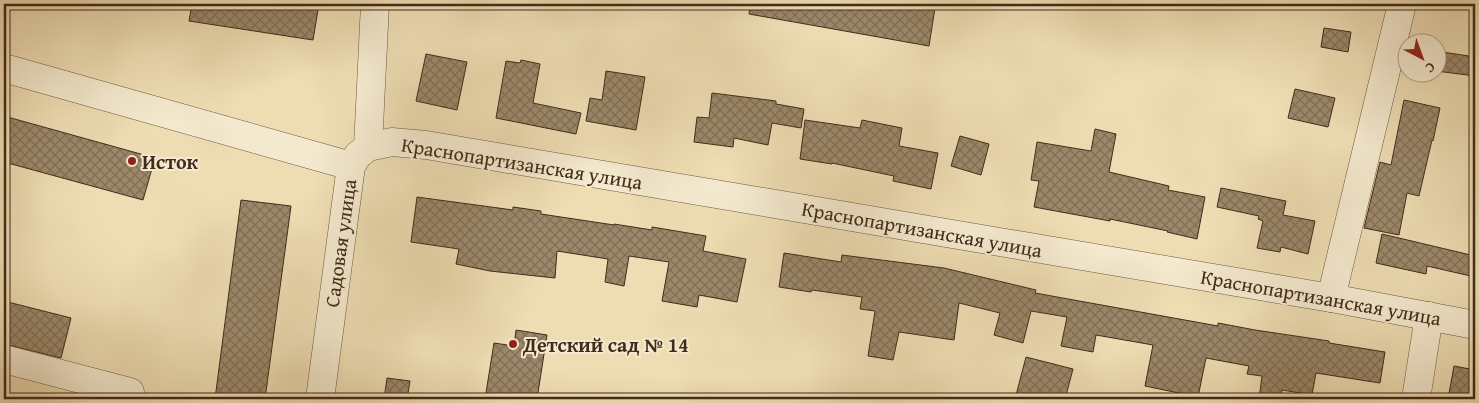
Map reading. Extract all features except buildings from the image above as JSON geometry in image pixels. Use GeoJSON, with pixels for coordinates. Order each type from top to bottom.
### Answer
{"type":"FeatureCollection","features":[{"type":"Feature","properties":{"kind":"street","name":"Садовая улица"},"geometry":{"type":"LineString","coordinates":[[320,399],[359,157],[375,4]]}},
{"type":"Feature","properties":{"kind":"street"},"geometry":{"type":"LineString","coordinates":[[1331,298],[1402,4]]}},
{"type":"Feature","properties":{"kind":"street","name":"Краснопартизанская улица"},"geometry":{"type":"LineString","coordinates":[[4,68],[359,157],[392,142],[426,145],[1331,298],[1475,325]]}},
{"type":"Feature","properties":{"kind":"street"},"geometry":{"type":"LineString","coordinates":[[1416,399],[1430,316]]}},
{"type":"Feature","properties":{"kind":"street"},"geometry":{"type":"LineString","coordinates":[[4,359],[130,392]]}},
{"type":"Feature","properties":{"kind":"place","name":"Исток"},"geometry":{"type":"Point","coordinates":[132,161]}},
{"type":"Feature","properties":{"kind":"place","name":"Детский сад № 14"},"geometry":{"type":"Point","coordinates":[513,344]}}]}
